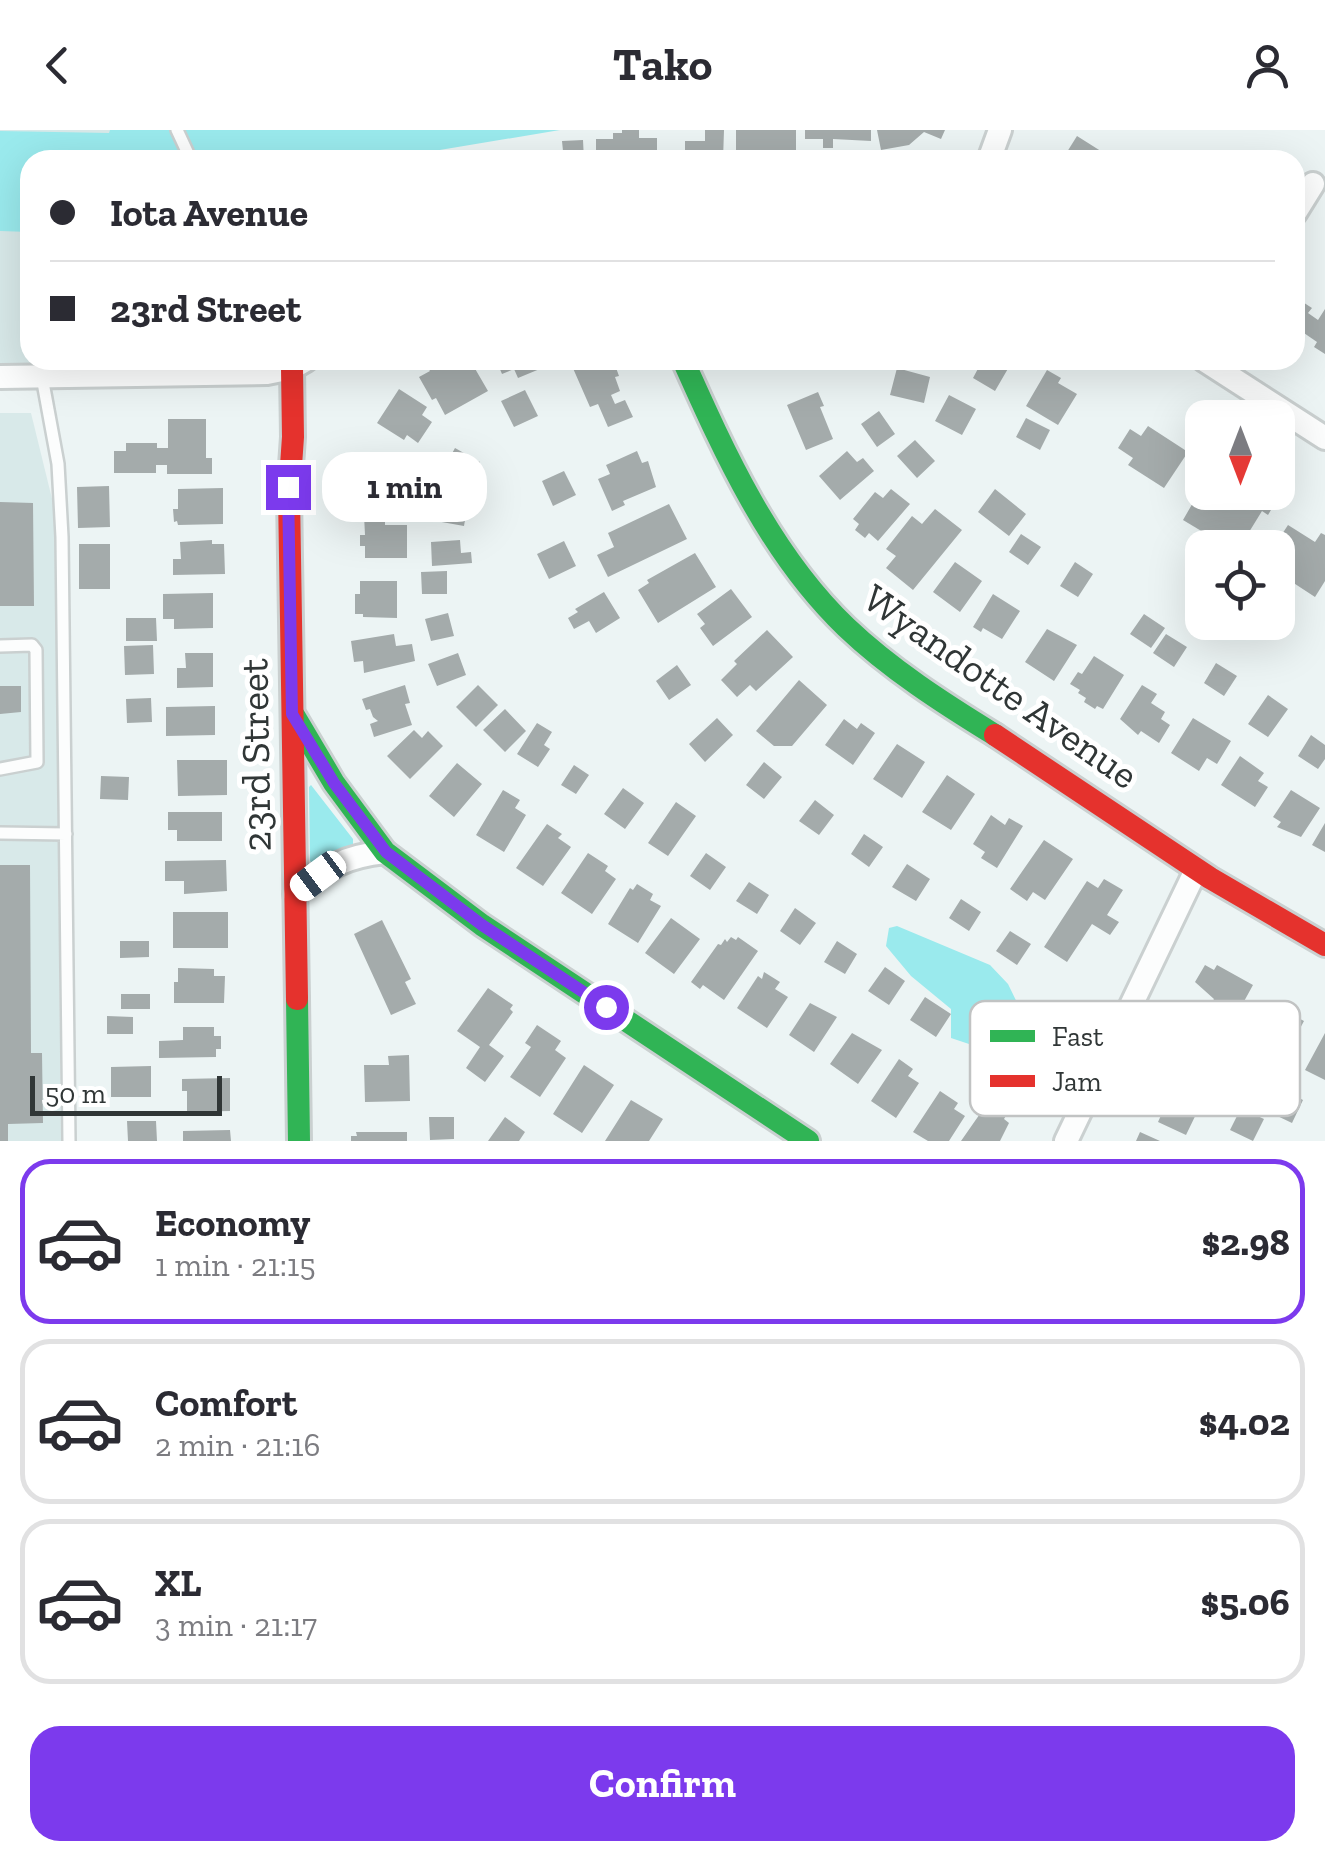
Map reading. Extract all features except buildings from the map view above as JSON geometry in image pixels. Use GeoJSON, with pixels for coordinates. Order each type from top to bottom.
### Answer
{"type":"FeatureCollection","features":[{"type":"Feature","properties":{"kind":"street"},"geometry":{"type":"LineString","coordinates":[[1305,197],[1313,184]]}},
{"type":"Feature","properties":{"kind":"street"},"geometry":{"type":"LineString","coordinates":[[0,377],[198,370]]}},
{"type":"Feature","properties":{"kind":"street","name":"23rd Street"},"geometry":{"type":"LineString","coordinates":[[298,1141],[288,487],[299,370]]}},
{"type":"Feature","properties":{"kind":"street","name":"Wyandotte Avenue"},"geometry":{"type":"LineString","coordinates":[[687,370],[748,494],[794,567],[826,608],[923,686],[1196,870],[1325,945]]}},
{"type":"Feature","properties":{"kind":"street"},"geometry":{"type":"LineString","coordinates":[[1220,370],[1325,438]]}},
{"type":"Feature","properties":{"kind":"street"},"geometry":{"type":"LineString","coordinates":[[292,714],[334,783],[386,852],[482,925],[808,1141]]}},
{"type":"Feature","properties":{"kind":"street"},"geometry":{"type":"LineString","coordinates":[[295,894],[352,856],[386,852]]}},
{"type":"Feature","properties":{"kind":"street"},"geometry":{"type":"LineString","coordinates":[[1133,1001],[1196,870]]}},
{"type":"Feature","properties":{"kind":"street"},"geometry":{"type":"LineString","coordinates":[[1066,1141],[1078,1116]]}},
{"type":"Feature","properties":{"kind":"lane"},"geometry":{"type":"LineString","coordinates":[[42,377],[58,464],[62,537],[69,1141]]}},
{"type":"Feature","properties":{"kind":"lane"},"geometry":{"type":"LineString","coordinates":[[0,646],[32,645],[36,650],[37,762],[0,769]]}},
{"type":"Feature","properties":{"kind":"lane"},"geometry":{"type":"LineString","coordinates":[[0,833],[66,834]]}},
{"type":"Feature","properties":{"kind":"shaded area"},"geometry":{"type":"Polygon","coordinates":[[[0,130],[236,130],[99,150],[20,150],[20,370],[227,370],[0,377],[0,130]]]}},
{"type":"Feature","properties":{"kind":"shaded area"},"geometry":{"type":"Polygon","coordinates":[[[560,130],[440,150],[20,150],[20,232],[0,231],[0,131],[560,130]]]}},
{"type":"Feature","properties":{"kind":"shaded area"},"geometry":{"type":"Polygon","coordinates":[[[0,413],[31,413],[55,511],[61,1141],[0,1141],[0,413]]]}},
{"type":"Feature","properties":{"kind":"shaded area"},"geometry":{"type":"Polygon","coordinates":[[[311,785],[353,839],[353,844],[314,864],[310,861],[311,785]]]}},
{"type":"Feature","properties":{"kind":"shaded area"},"geometry":{"type":"Polygon","coordinates":[[[897,926],[990,965],[1008,984],[1016,1001],[970,1001],[970,1044],[951,1038],[951,1009],[911,976],[886,946],[889,928],[897,926]]]}},
{"type":"Feature","properties":{"kind":"traffic: fast"},"geometry":{"type":"LineString","coordinates":[[688,370],[752,501],[794,568],[819,598],[881,657],[995,735]]}},
{"type":"Feature","properties":{"kind":"traffic: fast"},"geometry":{"type":"LineString","coordinates":[[295,717],[334,783],[385,852],[482,925],[808,1141]]}},
{"type":"Feature","properties":{"kind":"traffic: fast"},"geometry":{"type":"LineString","coordinates":[[297,999],[299,1141]]}},
{"type":"Feature","properties":{"kind":"traffic: jam"},"geometry":{"type":"LineString","coordinates":[[292,370],[289,494],[297,999]]}},
{"type":"Feature","properties":{"kind":"traffic: jam"},"geometry":{"type":"LineString","coordinates":[[995,735],[1210,878],[1325,945]]}},
{"type":"Feature","properties":{"kind":"route"},"geometry":{"type":"LineString","coordinates":[[288,487],[292,714],[334,783],[386,852],[482,925],[606,1007]]}}]}
